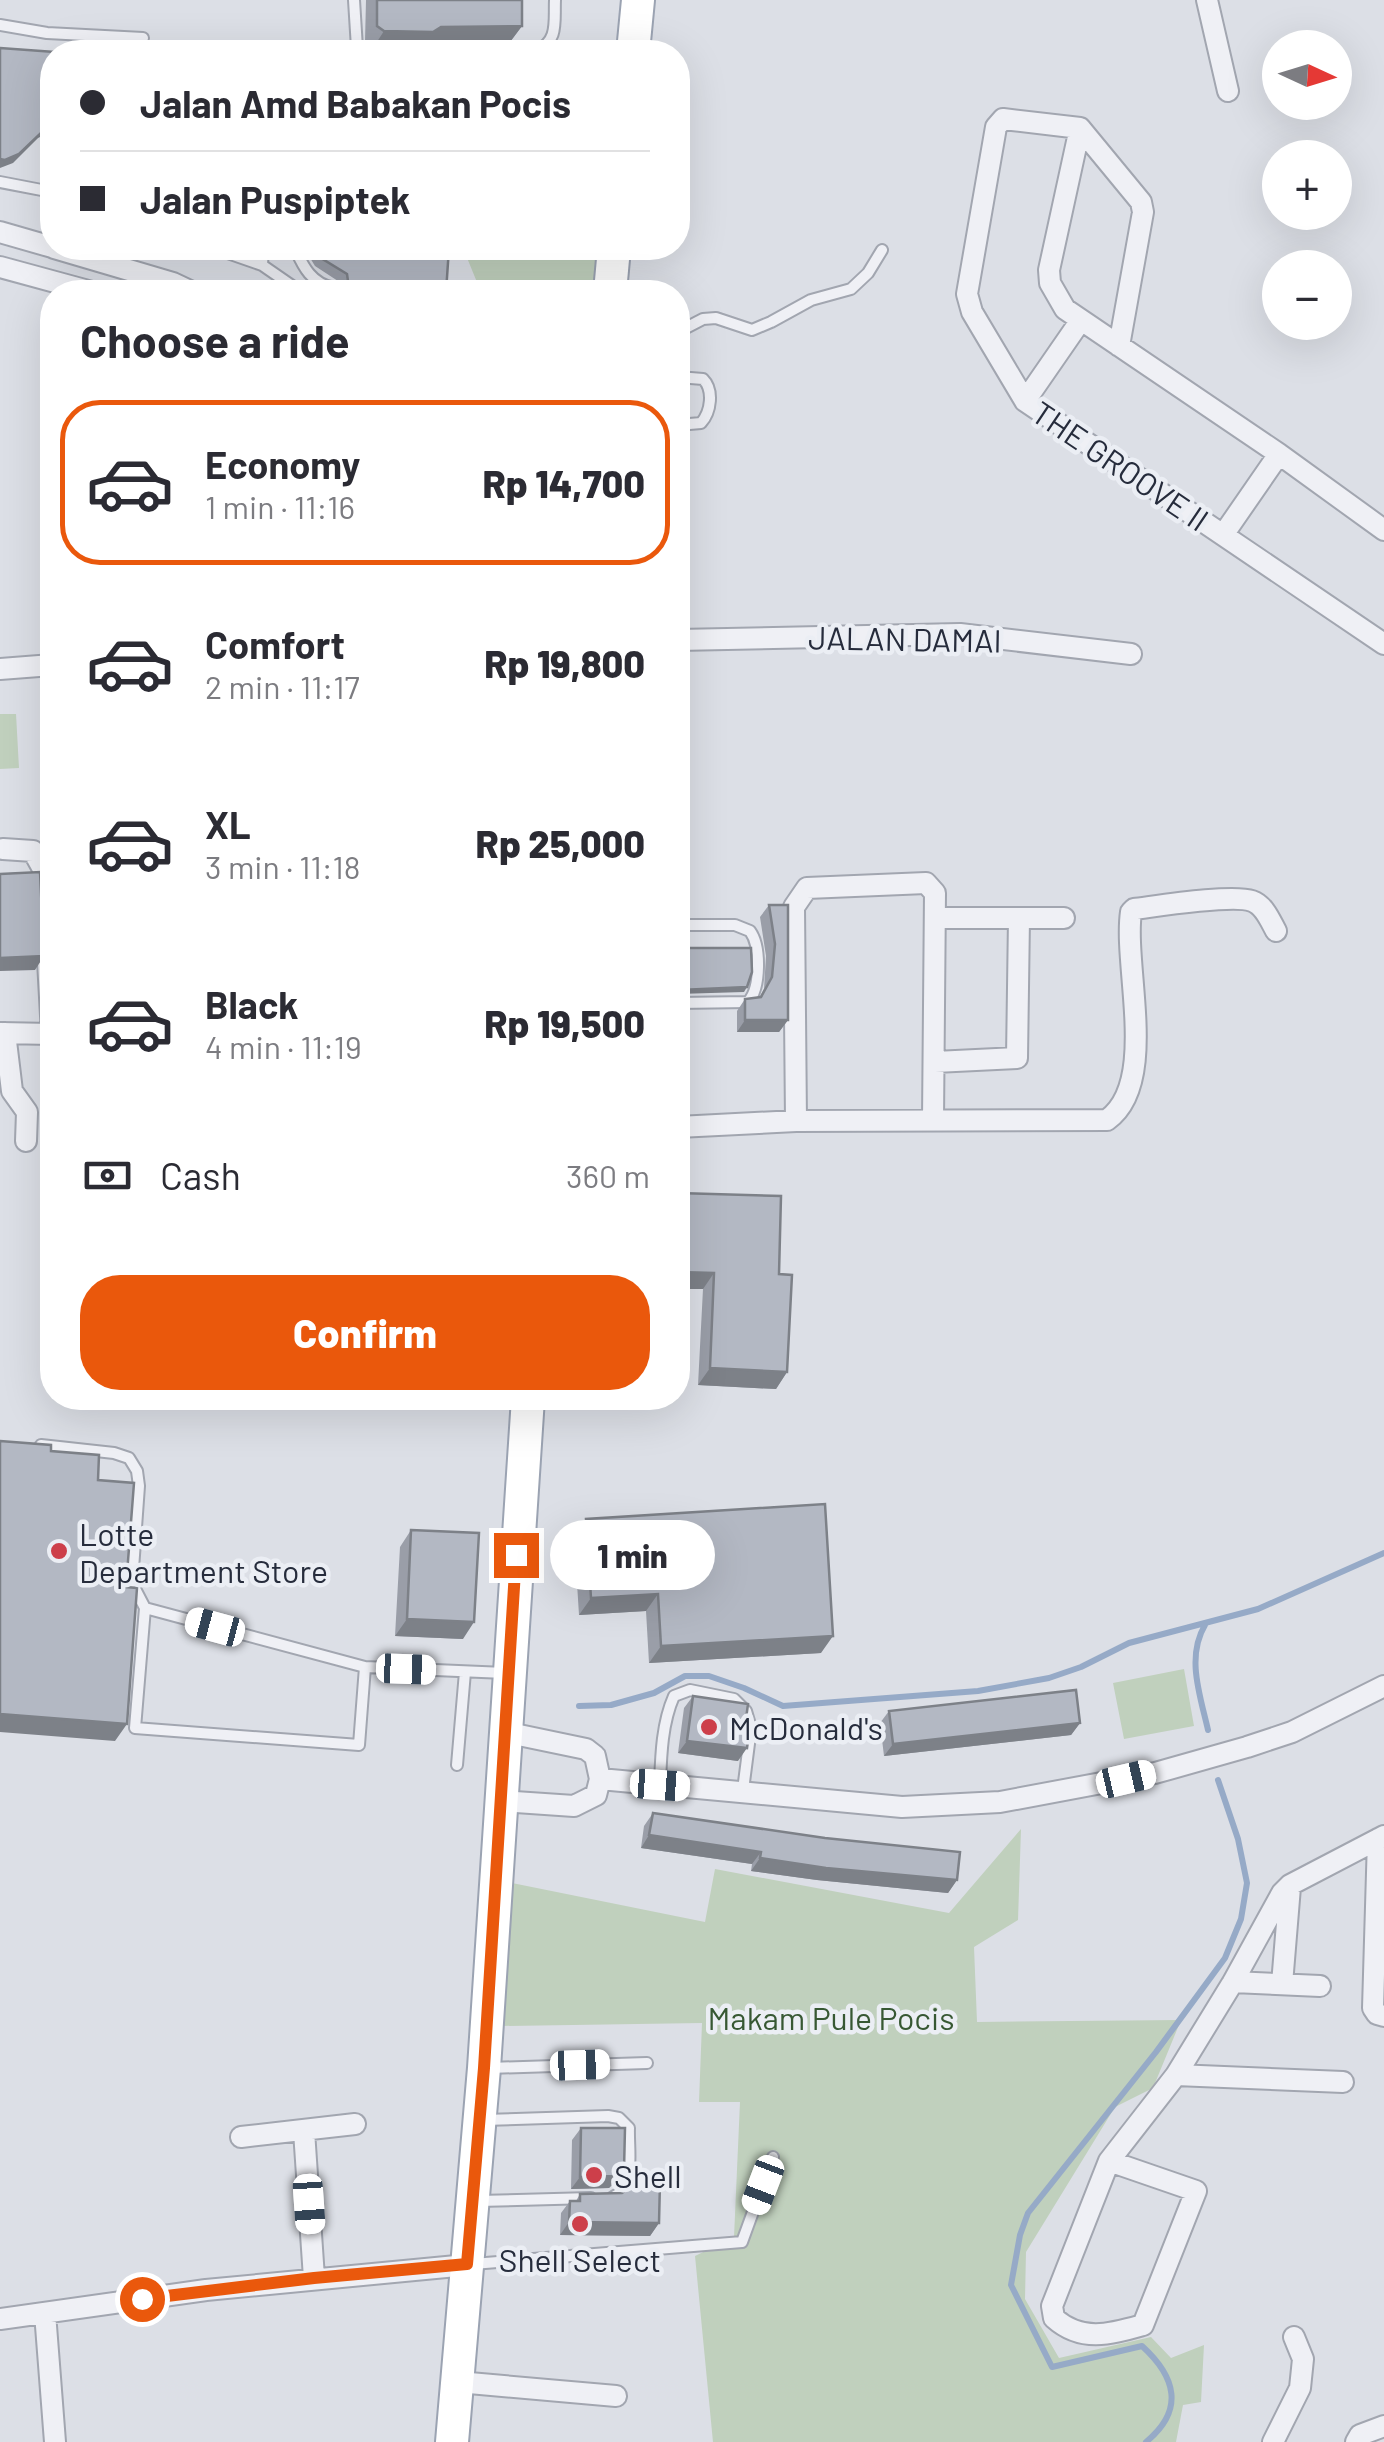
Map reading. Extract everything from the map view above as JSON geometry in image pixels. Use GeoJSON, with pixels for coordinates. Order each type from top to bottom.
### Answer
{"type":"FeatureCollection","features":[{"type":"Feature","properties":{"kind":"main road"},"geometry":{"type":"LineString","coordinates":[[634,40],[638,0]]}},
{"type":"Feature","properties":{"kind":"main road"},"geometry":{"type":"LineString","coordinates":[[452,2442],[484,2068],[527,1410]]}},
{"type":"Feature","properties":{"kind":"street"},"geometry":{"type":"LineString","coordinates":[[1207,0],[1228,91]]}},
{"type":"Feature","properties":{"kind":"street","name":"THE GROOVE II"},"geometry":{"type":"LineString","coordinates":[[1080,128],[1012,118],[1003,119],[996,126],[967,294],[972,312],[1025,402],[1384,644]]}},
{"type":"Feature","properties":{"kind":"street"},"geometry":{"type":"LineString","coordinates":[[1080,128],[1050,283],[1064,309],[1280,454],[1384,530]]}},
{"type":"Feature","properties":{"kind":"street"},"geometry":{"type":"LineString","coordinates":[[1080,128],[1134,191],[1143,212],[1119,346]]}},
{"type":"Feature","properties":{"kind":"street"},"geometry":{"type":"LineString","coordinates":[[0,232],[40,243]]}},
{"type":"Feature","properties":{"kind":"street"},"geometry":{"type":"LineString","coordinates":[[84,260],[132,280]]}},
{"type":"Feature","properties":{"kind":"street"},"geometry":{"type":"LineString","coordinates":[[0,268],[46,280]]}},
{"type":"Feature","properties":{"kind":"street"},"geometry":{"type":"LineString","coordinates":[[1025,402],[1081,320]]}},
{"type":"Feature","properties":{"kind":"street"},"geometry":{"type":"LineString","coordinates":[[1223,535],[1280,454]]}},
{"type":"Feature","properties":{"kind":"street","name":"JALAN DAMAI"},"geometry":{"type":"LineString","coordinates":[[690,640],[960,634],[1131,654]]}},
{"type":"Feature","properties":{"kind":"street"},"geometry":{"type":"LineString","coordinates":[[0,669],[40,666]]}},
{"type":"Feature","properties":{"kind":"street"},"geometry":{"type":"LineString","coordinates":[[4,849],[33,851],[40,864]]}},
{"type":"Feature","properties":{"kind":"street"},"geometry":{"type":"LineString","coordinates":[[796,1121],[794,907],[802,891],[926,884],[935,893],[933,1120]]}},
{"type":"Feature","properties":{"kind":"street"},"geometry":{"type":"LineString","coordinates":[[690,1126],[796,1121],[1112,1117],[1130,1084],[1136,1028],[1130,917],[1134,909],[1251,900],[1267,914],[1276,930]]}},
{"type":"Feature","properties":{"kind":"street"},"geometry":{"type":"LineString","coordinates":[[935,918],[1064,918]]}},
{"type":"Feature","properties":{"kind":"street"},"geometry":{"type":"LineString","coordinates":[[935,1062],[1017,1058],[1019,918]]}},
{"type":"Feature","properties":{"kind":"street"},"geometry":{"type":"LineString","coordinates":[[26,1141],[27,1112],[12,1090],[2,1033],[40,1034]]}},
{"type":"Feature","properties":{"kind":"street"},"geometry":{"type":"LineString","coordinates":[[600,1779],[902,1808],[1000,1802],[1154,1773],[1247,1747],[1292,1732],[1384,1686]]}},
{"type":"Feature","properties":{"kind":"street"},"geometry":{"type":"LineString","coordinates":[[501,1801],[574,1806],[596,1794],[600,1779],[595,1756],[586,1749],[504,1732]]}},
{"type":"Feature","properties":{"kind":"street"},"geometry":{"type":"LineString","coordinates":[[1109,2161],[1196,2191],[1143,2325],[1096,2338],[1061,2324],[1054,2318],[1052,2306],[1109,2161],[1176,2075],[1282,1893],[1290,1885],[1381,1837]]}},
{"type":"Feature","properties":{"kind":"street"},"geometry":{"type":"LineString","coordinates":[[1381,1837],[1373,2008],[1384,2016]]}},
{"type":"Feature","properties":{"kind":"street"},"geometry":{"type":"LineString","coordinates":[[1282,1984],[1290,1885]]}},
{"type":"Feature","properties":{"kind":"street"},"geometry":{"type":"LineString","coordinates":[[1233,1982],[1320,1986]]}},
{"type":"Feature","properties":{"kind":"street"},"geometry":{"type":"LineString","coordinates":[[1176,2075],[1343,2082]]}},
{"type":"Feature","properties":{"kind":"street"},"geometry":{"type":"LineString","coordinates":[[241,2137],[354,2124]]}},
{"type":"Feature","properties":{"kind":"street"},"geometry":{"type":"LineString","coordinates":[[304,2131],[314,2278]]}},
{"type":"Feature","properties":{"kind":"street"},"geometry":{"type":"LineString","coordinates":[[0,2319],[314,2278],[467,2264]]}},
{"type":"Feature","properties":{"kind":"street"},"geometry":{"type":"LineString","coordinates":[[45,2313],[55,2442]]}},
{"type":"Feature","properties":{"kind":"street"},"geometry":{"type":"LineString","coordinates":[[1273,2442],[1300,2388],[1303,2359],[1294,2337]]}},
{"type":"Feature","properties":{"kind":"street"},"geometry":{"type":"LineString","coordinates":[[458,2382],[616,2396]]}},
{"type":"Feature","properties":{"kind":"street"},"geometry":{"type":"LineString","coordinates":[[1356,2442],[1360,2435],[1384,2426]]}},
{"type":"Feature","properties":{"kind":"lane"},"geometry":{"type":"LineString","coordinates":[[354,0],[356,40]]}},
{"type":"Feature","properties":{"kind":"lane"},"geometry":{"type":"LineString","coordinates":[[550,40],[554,0]]}},
{"type":"Feature","properties":{"kind":"lane"},"geometry":{"type":"LineString","coordinates":[[0,25],[47,33],[144,38]]}},
{"type":"Feature","properties":{"kind":"lane"},"geometry":{"type":"LineString","coordinates":[[0,182],[40,190]]}},
{"type":"Feature","properties":{"kind":"lane"},"geometry":{"type":"LineString","coordinates":[[690,325],[703,318],[716,318],[752,330],[811,300],[852,288],[882,250]]}},
{"type":"Feature","properties":{"kind":"lane"},"geometry":{"type":"LineString","coordinates":[[248,260],[284,280]]}},
{"type":"Feature","properties":{"kind":"lane"},"geometry":{"type":"LineString","coordinates":[[262,260],[262,265]]}},
{"type":"Feature","properties":{"kind":"lane"},"geometry":{"type":"LineString","coordinates":[[690,378],[703,379],[710,397],[708,416],[701,423],[690,424]]}},
{"type":"Feature","properties":{"kind":"lane"},"geometry":{"type":"LineString","coordinates":[[690,924],[735,925],[750,930],[756,941],[756,981],[754,995],[748,1002],[690,1004]]}},
{"type":"Feature","properties":{"kind":"lane"},"geometry":{"type":"LineString","coordinates":[[19,1443],[114,1453],[129,1458],[137,1471],[132,1583],[145,1608],[135,1728],[359,1744],[365,1667]]}},
{"type":"Feature","properties":{"kind":"lane"},"geometry":{"type":"LineString","coordinates":[[145,1608],[365,1667],[508,1674]]}},
{"type":"Feature","properties":{"kind":"lane"},"geometry":{"type":"LineString","coordinates":[[457,1766],[465,1672]]}},
{"type":"Feature","properties":{"kind":"lane"},"geometry":{"type":"LineString","coordinates":[[660,1785],[670,1704],[674,1696],[690,1690],[734,1698],[746,1711],[751,1728],[743,1790]]}},
{"type":"Feature","properties":{"kind":"lane"},"geometry":{"type":"LineString","coordinates":[[484,2068],[648,2063]]}},
{"type":"Feature","properties":{"kind":"lane"},"geometry":{"type":"LineString","coordinates":[[472,2201],[613,2197],[627,2184],[629,2128],[618,2118],[478,2120]]}},
{"type":"Feature","properties":{"kind":"lane"},"geometry":{"type":"LineString","coordinates":[[467,2264],[742,2242],[773,2156]]}},
{"type":"Feature","properties":{"kind":"green space"},"geometry":{"type":"Polygon","coordinates":[[[468,260],[606,260],[600,280],[476,280],[468,260]]]}},
{"type":"Feature","properties":{"kind":"green space"},"geometry":{"type":"Polygon","coordinates":[[[0,714],[16,714],[19,768],[0,769],[0,714]]]}},
{"type":"Feature","properties":{"kind":"green space"},"geometry":{"type":"Polygon","coordinates":[[[1184,1669],[1194,1726],[1124,1739],[1113,1683],[1184,1669]]]}},
{"type":"Feature","properties":{"kind":"green space","name":"Makam Pule Pocis"},"geometry":{"type":"Polygon","coordinates":[[[1021,1829],[1018,1920],[974,1947],[977,2022],[1181,2020],[1153,2088],[1115,2107],[1026,2252],[1025,2299],[1059,2358],[1151,2337],[1171,2358],[1204,2345],[1201,2402],[1183,2405],[1176,2442],[713,2442],[695,2256],[734,2237],[740,2102],[699,2102],[702,2023],[501,2026],[512,1883],[705,1922],[715,1869],[949,1913],[1021,1829]]]}},
{"type":"Feature","properties":{"kind":"building"},"geometry":{"type":"Polygon","coordinates":[[[377,0],[522,0],[522,26],[384,31],[377,26],[377,0]]]}},
{"type":"Feature","properties":{"kind":"building"},"geometry":{"type":"Polygon","coordinates":[[[0,48],[40,51],[40,134],[19,154],[0,159],[0,48]]]}},
{"type":"Feature","properties":{"kind":"building"},"geometry":{"type":"Polygon","coordinates":[[[324,260],[448,260],[447,280],[348,280],[347,274],[324,260]]]}},
{"type":"Feature","properties":{"kind":"building"},"geometry":{"type":"Polygon","coordinates":[[[40,872],[40,956],[0,958],[0,874],[40,872]]]}},
{"type":"Feature","properties":{"kind":"building"},"geometry":{"type":"Polygon","coordinates":[[[769,905],[788,905],[788,1020],[745,1020],[745,999],[761,997],[772,977],[775,944],[769,905]]]}},
{"type":"Feature","properties":{"kind":"building"},"geometry":{"type":"Polygon","coordinates":[[[690,948],[751,948],[752,972],[747,987],[690,990],[690,948]]]}},
{"type":"Feature","properties":{"kind":"building"},"geometry":{"type":"Polygon","coordinates":[[[690,1193],[781,1196],[779,1274],[792,1275],[787,1372],[710,1368],[714,1273],[690,1272],[690,1193]]]}},
{"type":"Feature","properties":{"kind":"building","name":"Lotte Department Store"},"geometry":{"type":"Polygon","coordinates":[[[0,1441],[51,1445],[51,1451],[99,1455],[98,1480],[134,1483],[126,1587],[137,1588],[127,1724],[0,1714],[0,1441]]]}},
{"type":"Feature","properties":{"kind":"building"},"geometry":{"type":"Polygon","coordinates":[[[825,1504],[833,1636],[661,1646],[658,1594],[591,1598],[586,1519],[825,1504]]]}},
{"type":"Feature","properties":{"kind":"building"},"geometry":{"type":"Polygon","coordinates":[[[411,1530],[479,1533],[474,1622],[407,1619],[411,1530]]]}},
{"type":"Feature","properties":{"kind":"building"},"geometry":{"type":"Polygon","coordinates":[[[1076,1690],[1080,1723],[893,1744],[889,1711],[1076,1690]]]}},
{"type":"Feature","properties":{"kind":"building"},"geometry":{"type":"Polygon","coordinates":[[[693,1696],[748,1704],[747,1748],[687,1741],[693,1696]]]}},
{"type":"Feature","properties":{"kind":"building"},"geometry":{"type":"Polygon","coordinates":[[[653,1813],[825,1838],[960,1852],[957,1880],[826,1868],[760,1858],[761,1852],[649,1835],[653,1813]]]}},
{"type":"Feature","properties":{"kind":"building"},"geometry":{"type":"Polygon","coordinates":[[[581,2128],[625,2128],[624,2170],[618,2176],[580,2177],[581,2128]]]}},
{"type":"Feature","properties":{"kind":"building"},"geometry":{"type":"Polygon","coordinates":[[[638,2181],[660,2182],[659,2223],[569,2222],[570,2201],[580,2201],[580,2194],[622,2193],[638,2181]]]}},
{"type":"Feature","properties":{"kind":"waterway"},"geometry":{"type":"LineString","coordinates":[[579,1706],[611,1705],[654,1693],[685,1676],[709,1676],[783,1706],[978,1691],[1049,1678],[1129,1643],[1258,1609],[1384,1553]]}},
{"type":"Feature","properties":{"kind":"waterway"},"geometry":{"type":"LineString","coordinates":[[1205,1625],[1195,1663],[1208,1730]]}},
{"type":"Feature","properties":{"kind":"waterway"},"geometry":{"type":"LineString","coordinates":[[1146,2442],[1167,2418],[1171,2406],[1168,2382],[1154,2358],[1142,2346],[1052,2367],[1011,2285],[1028,2213],[1225,1958],[1241,1919],[1247,1883],[1238,1839],[1218,1780]]}},
{"type":"Feature","properties":{"kind":"place","name":"Lotte Department Store"},"geometry":{"type":"Point","coordinates":[59,1551]}},
{"type":"Feature","properties":{"kind":"place","name":"McDonald's"},"geometry":{"type":"Point","coordinates":[709,1727]}},
{"type":"Feature","properties":{"kind":"place","name":"Shell"},"geometry":{"type":"Point","coordinates":[594,2175]}},
{"type":"Feature","properties":{"kind":"place","name":"Shell Select"},"geometry":{"type":"Point","coordinates":[580,2224]}},
{"type":"Feature","properties":{"kind":"route"},"geometry":{"type":"LineString","coordinates":[[142,2299],[467,2264],[484,2068],[516,1555]]}}]}
